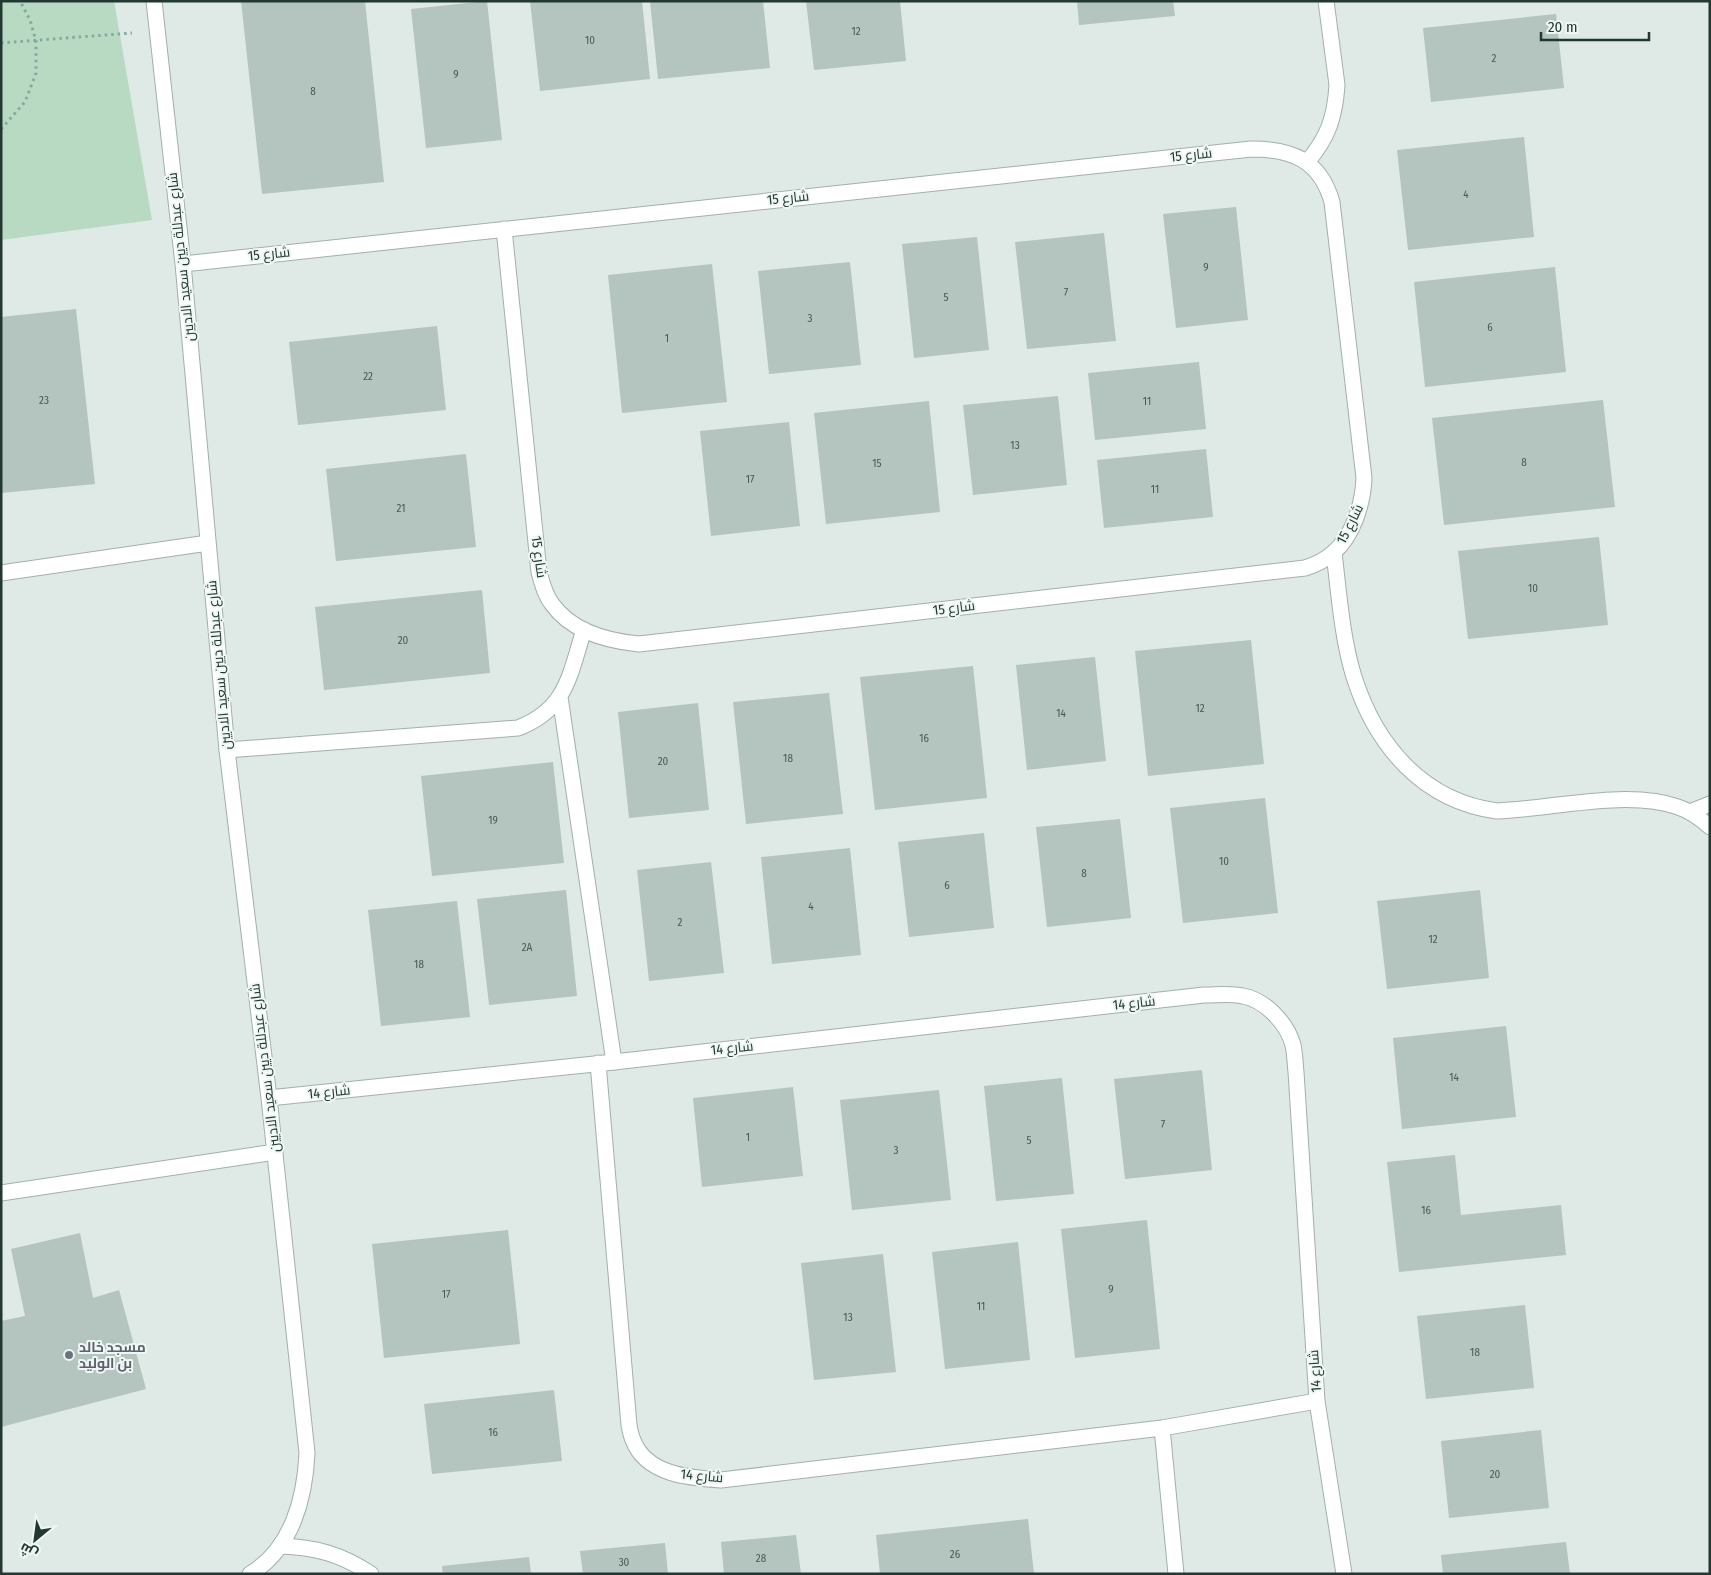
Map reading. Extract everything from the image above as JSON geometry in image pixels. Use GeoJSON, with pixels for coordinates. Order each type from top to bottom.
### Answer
{"type":"FeatureCollection","features":[{"type":"Feature","properties":{"kind":"street","name":"شارع عبدللة ديين سعيد الاديين"},"geometry":{"type":"LineString","coordinates":[[154,1],[183,264],[227,750],[269,1098],[307,1453],[306,1476],[297,1512],[280,1546],[271,1557],[250,1574]]}},
{"type":"Feature","properties":{"kind":"street"},"geometry":{"type":"LineString","coordinates":[[1307,162],[1319,148],[1325,136],[1332,117],[1336,97],[1337,85],[1326,1]]}},
{"type":"Feature","properties":{"kind":"street","name":"شارع 15"},"geometry":{"type":"LineString","coordinates":[[183,264],[504,229],[1251,149],[1282,150],[1307,162],[1323,179],[1332,202],[1364,478],[1361,504],[1348,534],[1334,553],[1305,568],[639,644],[615,641],[573,624],[551,604],[544,590],[539,572],[504,229]]}},
{"type":"Feature","properties":{"kind":"street"},"geometry":{"type":"LineString","coordinates":[[1,574],[208,543]]}},
{"type":"Feature","properties":{"kind":"street"},"geometry":{"type":"LineString","coordinates":[[1334,553],[1346,645],[1354,678],[1369,714],[1386,743],[1410,771],[1435,790],[1457,801],[1478,808],[1497,811],[1618,799],[1658,803],[1676,806],[1690,812],[1710,828]]}},
{"type":"Feature","properties":{"kind":"street"},"geometry":{"type":"LineString","coordinates":[[227,750],[518,728],[534,722],[551,708],[560,697],[567,682],[584,630]]}},
{"type":"Feature","properties":{"kind":"street"},"geometry":{"type":"LineString","coordinates":[[560,697],[614,1062]]}},
{"type":"Feature","properties":{"kind":"street"},"geometry":{"type":"LineString","coordinates":[[1690,812],[1710,804]]}},
{"type":"Feature","properties":{"kind":"street","name":"شارع 14"},"geometry":{"type":"LineString","coordinates":[[269,1098],[614,1062],[1204,995],[1242,995],[1254,999],[1268,1008],[1279,1019],[1293,1044],[1317,1401],[1344,1574]]}},
{"type":"Feature","properties":{"kind":"street","name":"شارع 14"},"geometry":{"type":"LineString","coordinates":[[598,1063],[628,1425],[633,1442],[648,1461],[659,1468],[686,1477],[720,1480],[1162,1428],[1317,1401]]}},
{"type":"Feature","properties":{"kind":"street"},"geometry":{"type":"LineString","coordinates":[[1,1193],[275,1152]]}},
{"type":"Feature","properties":{"kind":"street"},"geometry":{"type":"LineString","coordinates":[[1162,1428],[1176,1574]]}},
{"type":"Feature","properties":{"kind":"street"},"geometry":{"type":"LineString","coordinates":[[280,1546],[303,1547],[339,1556],[371,1574]]}},
{"type":"Feature","properties":{"kind":"path"},"geometry":{"type":"LineString","coordinates":[[1,129],[24,102],[36,73],[36,41],[30,20],[20,1]]}},
{"type":"Feature","properties":{"kind":"path"},"geometry":{"type":"LineString","coordinates":[[1,43],[158,31]]}},
{"type":"Feature","properties":{"kind":"green space"},"geometry":{"type":"Polygon","coordinates":[[[1,1],[114,1],[152,220],[1,240],[1,1]]]}},
{"type":"Feature","properties":{"kind":"building"},"geometry":{"type":"Polygon","coordinates":[[[241,1],[365,1],[384,182],[262,194],[241,1]]]}},
{"type":"Feature","properties":{"kind":"building"},"geometry":{"type":"Polygon","coordinates":[[[487,1],[502,140],[426,148],[411,9],[487,1]]]}},
{"type":"Feature","properties":{"kind":"building"},"geometry":{"type":"Polygon","coordinates":[[[530,1],[642,1],[650,79],[540,91],[530,1]]]}},
{"type":"Feature","properties":{"kind":"building"},"geometry":{"type":"Polygon","coordinates":[[[650,1],[763,1],[770,68],[658,79],[650,1]]]}},
{"type":"Feature","properties":{"kind":"building"},"geometry":{"type":"Polygon","coordinates":[[[806,1],[900,1],[906,61],[814,70],[806,1]]]}},
{"type":"Feature","properties":{"kind":"building"},"geometry":{"type":"Polygon","coordinates":[[[1077,1],[1173,1],[1175,16],[1079,25],[1077,1]]]}},
{"type":"Feature","properties":{"kind":"building"},"geometry":{"type":"Polygon","coordinates":[[[1556,14],[1564,88],[1431,102],[1423,28],[1556,14]]]}},
{"type":"Feature","properties":{"kind":"building"},"geometry":{"type":"Polygon","coordinates":[[[1524,137],[1534,237],[1408,250],[1397,150],[1524,137]]]}},
{"type":"Feature","properties":{"kind":"building"},"geometry":{"type":"Polygon","coordinates":[[[1236,207],[1248,320],[1176,328],[1163,214],[1236,207]]]}},
{"type":"Feature","properties":{"kind":"building"},"geometry":{"type":"Polygon","coordinates":[[[1104,233],[1116,341],[1027,349],[1015,242],[1104,233]]]}},
{"type":"Feature","properties":{"kind":"building"},"geometry":{"type":"Polygon","coordinates":[[[977,237],[989,350],[914,358],[902,244],[977,237]]]}},
{"type":"Feature","properties":{"kind":"building"},"geometry":{"type":"Polygon","coordinates":[[[850,262],[861,365],[769,374],[758,271],[850,262]]]}},
{"type":"Feature","properties":{"kind":"building"},"geometry":{"type":"Polygon","coordinates":[[[712,264],[727,402],[622,413],[608,275],[712,264]]]}},
{"type":"Feature","properties":{"kind":"building"},"geometry":{"type":"Polygon","coordinates":[[[1555,267],[1566,372],[1425,387],[1414,282],[1555,267]]]}},
{"type":"Feature","properties":{"kind":"building"},"geometry":{"type":"Polygon","coordinates":[[[76,309],[95,484],[1,493],[1,317],[76,309]]]}},
{"type":"Feature","properties":{"kind":"building"},"geometry":{"type":"Polygon","coordinates":[[[437,326],[446,410],[298,425],[289,342],[437,326]]]}},
{"type":"Feature","properties":{"kind":"building"},"geometry":{"type":"Polygon","coordinates":[[[1199,362],[1206,429],[1095,440],[1088,373],[1199,362]]]}},
{"type":"Feature","properties":{"kind":"building"},"geometry":{"type":"Polygon","coordinates":[[[1058,396],[1067,485],[973,495],[963,405],[1058,396]]]}},
{"type":"Feature","properties":{"kind":"building"},"geometry":{"type":"Polygon","coordinates":[[[1603,400],[1615,507],[1444,525],[1432,418],[1603,400]]]}},
{"type":"Feature","properties":{"kind":"building"},"geometry":{"type":"Polygon","coordinates":[[[929,401],[940,512],[826,524],[814,413],[929,401]]]}},
{"type":"Feature","properties":{"kind":"building"},"geometry":{"type":"Polygon","coordinates":[[[789,422],[800,526],[711,536],[700,431],[789,422]]]}},
{"type":"Feature","properties":{"kind":"building"},"geometry":{"type":"Polygon","coordinates":[[[1206,449],[1213,517],[1104,528],[1097,460],[1206,449]]]}},
{"type":"Feature","properties":{"kind":"building"},"geometry":{"type":"Polygon","coordinates":[[[466,454],[476,547],[336,561],[326,469],[466,454]]]}},
{"type":"Feature","properties":{"kind":"building"},"geometry":{"type":"Polygon","coordinates":[[[1599,537],[1608,625],[1468,639],[1458,551],[1599,537]]]}},
{"type":"Feature","properties":{"kind":"building"},"geometry":{"type":"Polygon","coordinates":[[[482,590],[490,673],[324,690],[315,607],[482,590]]]}},
{"type":"Feature","properties":{"kind":"building"},"geometry":{"type":"Polygon","coordinates":[[[1251,640],[1264,764],[1148,776],[1135,651],[1251,640]]]}},
{"type":"Feature","properties":{"kind":"building"},"geometry":{"type":"Polygon","coordinates":[[[1095,657],[1106,761],[1027,770],[1016,665],[1095,657]]]}},
{"type":"Feature","properties":{"kind":"building"},"geometry":{"type":"Polygon","coordinates":[[[973,666],[987,798],[875,810],[860,677],[973,666]]]}},
{"type":"Feature","properties":{"kind":"building"},"geometry":{"type":"Polygon","coordinates":[[[829,693],[843,814],[746,824],[733,702],[829,693]]]}},
{"type":"Feature","properties":{"kind":"building"},"geometry":{"type":"Polygon","coordinates":[[[698,703],[709,810],[629,818],[618,712],[698,703]]]}},
{"type":"Feature","properties":{"kind":"building"},"geometry":{"type":"Polygon","coordinates":[[[553,762],[564,863],[432,876],[421,776],[553,762]]]}},
{"type":"Feature","properties":{"kind":"building"},"geometry":{"type":"Polygon","coordinates":[[[1265,798],[1278,913],[1183,923],[1170,808],[1265,798]]]}},
{"type":"Feature","properties":{"kind":"building"},"geometry":{"type":"Polygon","coordinates":[[[1120,819],[1131,918],[1047,927],[1036,827],[1120,819]]]}},
{"type":"Feature","properties":{"kind":"building"},"geometry":{"type":"Polygon","coordinates":[[[984,833],[994,928],[909,937],[898,842],[984,833]]]}},
{"type":"Feature","properties":{"kind":"building"},"geometry":{"type":"Polygon","coordinates":[[[850,848],[861,955],[772,964],[761,857],[850,848]]]}},
{"type":"Feature","properties":{"kind":"building"},"geometry":{"type":"Polygon","coordinates":[[[711,862],[724,973],[649,981],[637,870],[711,862]]]}},
{"type":"Feature","properties":{"kind":"building"},"geometry":{"type":"Polygon","coordinates":[[[566,890],[577,996],[489,1005],[477,899],[566,890]]]}},
{"type":"Feature","properties":{"kind":"building"},"geometry":{"type":"Polygon","coordinates":[[[1480,890],[1489,978],[1387,989],[1377,901],[1480,890]]]}},
{"type":"Feature","properties":{"kind":"building"},"geometry":{"type":"Polygon","coordinates":[[[457,901],[470,1017],[381,1026],[368,910],[457,901]]]}},
{"type":"Feature","properties":{"kind":"building"},"geometry":{"type":"Polygon","coordinates":[[[1506,1026],[1516,1117],[1402,1129],[1393,1038],[1506,1026]]]}},
{"type":"Feature","properties":{"kind":"building"},"geometry":{"type":"Polygon","coordinates":[[[1202,1070],[1212,1170],[1125,1179],[1114,1079],[1202,1070]]]}},
{"type":"Feature","properties":{"kind":"building"},"geometry":{"type":"Polygon","coordinates":[[[1062,1078],[1074,1194],[996,1201],[984,1086],[1062,1078]]]}},
{"type":"Feature","properties":{"kind":"building"},"geometry":{"type":"Polygon","coordinates":[[[793,1087],[803,1176],[702,1187],[693,1098],[793,1087]]]}},
{"type":"Feature","properties":{"kind":"building"},"geometry":{"type":"Polygon","coordinates":[[[939,1090],[951,1200],[852,1210],[840,1100],[939,1090]]]}},
{"type":"Feature","properties":{"kind":"building"},"geometry":{"type":"Polygon","coordinates":[[[1455,1155],[1461,1215],[1561,1205],[1566,1255],[1399,1272],[1387,1162],[1455,1155]]]}},
{"type":"Feature","properties":{"kind":"building"},"geometry":{"type":"Polygon","coordinates":[[[1147,1220],[1160,1349],[1075,1358],[1061,1229],[1147,1220]]]}},
{"type":"Feature","properties":{"kind":"building"},"geometry":{"type":"Polygon","coordinates":[[[508,1230],[520,1344],[384,1358],[372,1244],[508,1230]]]}},
{"type":"Feature","properties":{"kind":"building","name":"مسجد خالد بن الوليد"},"geometry":{"type":"Polygon","coordinates":[[[80,1233],[93,1298],[119,1290],[146,1389],[1,1427],[1,1321],[25,1316],[11,1249],[80,1233]]]}},
{"type":"Feature","properties":{"kind":"building"},"geometry":{"type":"Polygon","coordinates":[[[1018,1242],[1030,1360],[945,1369],[932,1252],[1018,1242]]]}},
{"type":"Feature","properties":{"kind":"building"},"geometry":{"type":"Polygon","coordinates":[[[883,1254],[896,1372],[814,1380],[801,1263],[883,1254]]]}},
{"type":"Feature","properties":{"kind":"building"},"geometry":{"type":"Polygon","coordinates":[[[1525,1305],[1534,1388],[1426,1399],[1417,1316],[1525,1305]]]}},
{"type":"Feature","properties":{"kind":"building"},"geometry":{"type":"Polygon","coordinates":[[[554,1390],[562,1461],[432,1474],[424,1404],[554,1390]]]}},
{"type":"Feature","properties":{"kind":"building"},"geometry":{"type":"Polygon","coordinates":[[[1541,1430],[1549,1508],[1449,1518],[1441,1441],[1541,1430]]]}},
{"type":"Feature","properties":{"kind":"building"},"geometry":{"type":"Polygon","coordinates":[[[1028,1519],[1034,1574],[880,1574],[876,1535],[1028,1519]]]}},
{"type":"Feature","properties":{"kind":"building"},"geometry":{"type":"Polygon","coordinates":[[[796,1535],[801,1574],[724,1574],[721,1542],[796,1535]]]}},
{"type":"Feature","properties":{"kind":"building"},"geometry":{"type":"Polygon","coordinates":[[[1566,1542],[1570,1574],[1443,1574],[1441,1555],[1566,1542]]]}},
{"type":"Feature","properties":{"kind":"building"},"geometry":{"type":"Polygon","coordinates":[[[665,1543],[668,1574],[583,1574],[580,1551],[665,1543]]]}},
{"type":"Feature","properties":{"kind":"building"},"geometry":{"type":"Polygon","coordinates":[[[529,1557],[531,1574],[443,1574],[442,1566],[529,1557]]]}},
{"type":"Feature","properties":{"kind":"place","name":"مسجد خالد بن الوليد"},"geometry":{"type":"Point","coordinates":[69,1355]}}]}
